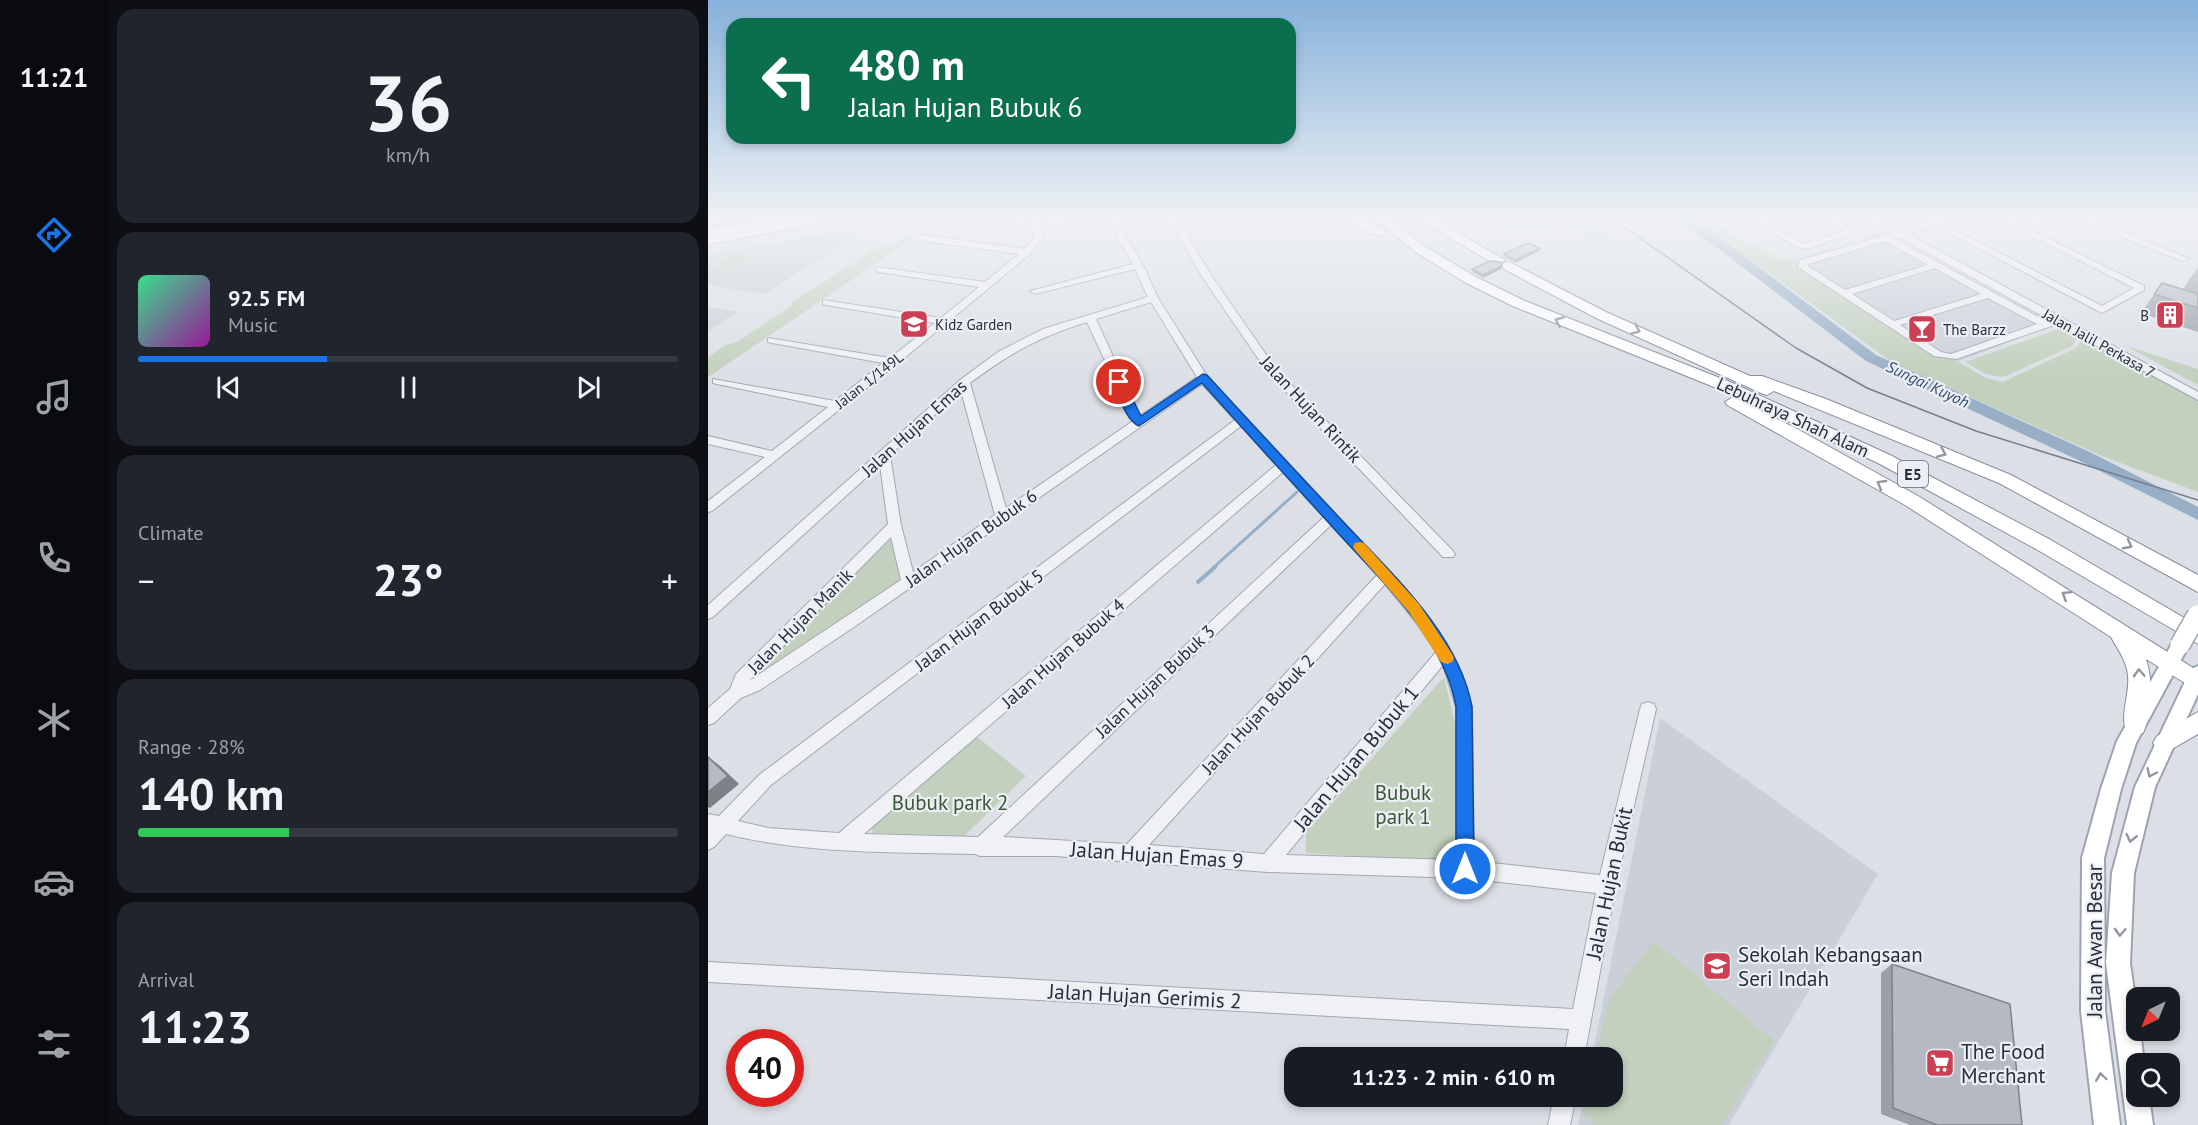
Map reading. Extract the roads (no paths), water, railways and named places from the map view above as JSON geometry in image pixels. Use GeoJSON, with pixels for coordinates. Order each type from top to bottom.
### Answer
{"type":"FeatureCollection","features":[{"type":"Feature","properties":{"kind":"highway","name":"Lebuhraya Shah Alam"},"geometry":{"type":"LineString","coordinates":[[1456,272],[1506,298],[1613,343],[1687,369],[1872,453],[1968,502],[2088,569],[2198,636]]}},
{"type":"Feature","properties":{"kind":"highway","name":"Lebuhraya Shah Alam"},"geometry":{"type":"LineString","coordinates":[[1519,272],[1601,315],[1733,374],[1927,467],[2055,536],[2198,620]]}},
{"type":"Feature","properties":{"kind":"highway"},"geometry":{"type":"LineString","coordinates":[[1613,343],[1633,359],[1710,390],[1802,438],[1991,548],[2197,678]]}},
{"type":"Feature","properties":{"kind":"highway"},"geometry":{"type":"LineString","coordinates":[[1733,374],[1767,381],[2005,479],[2198,584]]}},
{"type":"Feature","properties":{"kind":"highway"},"geometry":{"type":"LineString","coordinates":[[2155,559],[2176,567],[2198,570]]}},
{"type":"Feature","properties":{"kind":"highway"},"geometry":{"type":"LineString","coordinates":[[2115,627],[2135,654],[2140,667],[2134,726]]}},
{"type":"Feature","properties":{"kind":"highway"},"geometry":{"type":"LineString","coordinates":[[2165,743],[2198,722]]}},
{"type":"Feature","properties":{"kind":"main road","name":"Jalan Awan Besar"},"geometry":{"type":"LineString","coordinates":[[2107,1125],[2093,1011],[2093,858],[2111,789],[2134,726],[2198,613]]}},
{"type":"Feature","properties":{"kind":"main road","name":"Jalan Awan Besar"},"geometry":{"type":"LineString","coordinates":[[2130,1053],[2118,963],[2123,873],[2139,803],[2197,678]]}},
{"type":"Feature","properties":{"kind":"main road","name":"Jalan Awan Besar"},"geometry":{"type":"LineString","coordinates":[[2138,1107],[2140,1125]]}},
{"type":"Feature","properties":{"kind":"street"},"geometry":{"type":"LineString","coordinates":[[896,272],[987,285]]}},
{"type":"Feature","properties":{"kind":"street","name":"Jalan 1/149L"},"geometry":{"type":"LineString","coordinates":[[708,508],[1003,272]]}},
{"type":"Feature","properties":{"kind":"street"},"geometry":{"type":"LineString","coordinates":[[1035,291],[1109,272]]}},
{"type":"Feature","properties":{"kind":"street"},"geometry":{"type":"LineString","coordinates":[[1141,272],[1153,298],[1203,378],[1414,608],[1444,653],[1460,685],[1464,707],[1465,869]]}},
{"type":"Feature","properties":{"kind":"street","name":"Jalan Hujan Rintik"},"geometry":{"type":"LineString","coordinates":[[1204,272],[1272,371],[1448,554]]}},
{"type":"Feature","properties":{"kind":"street"},"geometry":{"type":"LineString","coordinates":[[1810,272],[1938,354],[1952,357],[2059,320]]}},
{"type":"Feature","properties":{"kind":"street"},"geometry":{"type":"LineString","coordinates":[[1845,293],[1916,272]]}},
{"type":"Feature","properties":{"kind":"street"},"geometry":{"type":"LineString","coordinates":[[1949,272],[2046,325]]}},
{"type":"Feature","properties":{"kind":"street","name":"Jalan Jalil Perkasa 7"},"geometry":{"type":"LineString","coordinates":[[1966,272],[2198,397]]}},
{"type":"Feature","properties":{"kind":"street","name":"Jalan Jalil Perkasa 7"},"geometry":{"type":"LineString","coordinates":[[1967,272],[2198,390]]}},
{"type":"Feature","properties":{"kind":"street"},"geometry":{"type":"LineString","coordinates":[[2029,272],[2102,310],[2141,288],[2108,272]]}},
{"type":"Feature","properties":{"kind":"street"},"geometry":{"type":"LineString","coordinates":[[1894,324],[1989,294]]}},
{"type":"Feature","properties":{"kind":"street","name":"Jalan Hujan Emas"},"geometry":{"type":"LineString","coordinates":[[708,613],[964,382],[1014,347],[1047,331],[1153,298]]}},
{"type":"Feature","properties":{"kind":"street"},"geometry":{"type":"LineString","coordinates":[[826,302],[943,321]]}},
{"type":"Feature","properties":{"kind":"street"},"geometry":{"type":"LineString","coordinates":[[1090,317],[1139,422]]}},
{"type":"Feature","properties":{"kind":"street"},"geometry":{"type":"LineString","coordinates":[[772,340],[893,362]]}},
{"type":"Feature","properties":{"kind":"street","name":"Jalan Hujan Bubuk 6"},"geometry":{"type":"LineString","coordinates":[[736,693],[755,685],[908,582],[1203,378]]}},
{"type":"Feature","properties":{"kind":"street"},"geometry":{"type":"LineString","coordinates":[[717,381],[837,405]]}},
{"type":"Feature","properties":{"kind":"street"},"geometry":{"type":"LineString","coordinates":[[964,382],[1002,517]]}},
{"type":"Feature","properties":{"kind":"street","name":"Jalan Hujan Bubuk 5"},"geometry":{"type":"LineString","coordinates":[[708,841],[714,824],[765,780],[1242,420]]}},
{"type":"Feature","properties":{"kind":"street"},"geometry":{"type":"LineString","coordinates":[[708,440],[775,455]]}},
{"type":"Feature","properties":{"kind":"street"},"geometry":{"type":"LineString","coordinates":[[884,455],[895,525],[908,582]]}},
{"type":"Feature","properties":{"kind":"street","name":"Jalan Hujan Bubuk 4"},"geometry":{"type":"LineString","coordinates":[[842,842],[1284,465]]}},
{"type":"Feature","properties":{"kind":"street","name":"Jalan Hujan Bubuk 3"},"geometry":{"type":"LineString","coordinates":[[980,847],[1332,517]]}},
{"type":"Feature","properties":{"kind":"street","name":"Jalan Hujan Manik"},"geometry":{"type":"LineString","coordinates":[[708,718],[736,693],[741,680],[895,525]]}},
{"type":"Feature","properties":{"kind":"street","name":"Jalan Hujan Bubuk 2"},"geometry":{"type":"LineString","coordinates":[[1131,852],[1385,575]]}},
{"type":"Feature","properties":{"kind":"street","name":"Jalan Hujan Bubuk 1"},"geometry":{"type":"LineString","coordinates":[[1268,863],[1444,653]]}},
{"type":"Feature","properties":{"kind":"street","name":"Jalan Hujan Bukit"},"geometry":{"type":"LineString","coordinates":[[1576,1047],[1607,885],[1648,709]]}},
{"type":"Feature","properties":{"kind":"street","name":"Jalan Hujan Emas 9"},"geometry":{"type":"LineString","coordinates":[[714,824],[768,836],[842,842],[1055,847],[1268,863],[1465,869],[1607,885]]}},
{"type":"Feature","properties":{"kind":"street","name":"Jalan Hujan Gerimis 2"},"geometry":{"type":"LineString","coordinates":[[708,972],[1582,1020]]}},
{"type":"Feature","properties":{"kind":"street"},"geometry":{"type":"LineString","coordinates":[[1558,1125],[1562,1107]]}},
{"type":"Feature","properties":{"kind":"waterway","name":"Sungai Kuyoh"},"geometry":{"type":"LineString","coordinates":[[1756,272],[1871,358],[2088,458],[2198,514]]}},
{"type":"Feature","properties":{"kind":"waterway"},"geometry":{"type":"LineString","coordinates":[[1213,568],[1297,492]]}},
{"type":"Feature","properties":{"kind":"waterway"},"geometry":{"type":"LineString","coordinates":[[1198,582],[1215,567]]}},
{"type":"Feature","properties":{"kind":"tram line"},"geometry":{"type":"LineString","coordinates":[[1687,272],[1796,348],[1867,388],[1976,431],[2198,500]]}},
{"type":"Feature","properties":{"kind":"place","name":"B"},"geometry":{"type":"Point","coordinates":[2170,315]}},
{"type":"Feature","properties":{"kind":"place","name":"Kidz Garden"},"geometry":{"type":"Point","coordinates":[914,324]}},
{"type":"Feature","properties":{"kind":"place","name":"The Barzz"},"geometry":{"type":"Point","coordinates":[1922,329]}},
{"type":"Feature","properties":{"kind":"place","name":"Sekolah Kebangsaan Seri Indah"},"geometry":{"type":"Point","coordinates":[1717,966]}},
{"type":"Feature","properties":{"kind":"place","name":"The Food Merchant"},"geometry":{"type":"Point","coordinates":[1940,1063]}},
{"type":"Feature","properties":{"kind":"park label","name":"Bubuk park 2"},"geometry":{"type":"Point","coordinates":[950,802]}},
{"type":"Feature","properties":{"kind":"park label","name":"Bubuk park 1"},"geometry":{"type":"Point","coordinates":[1403,804]}}]}
